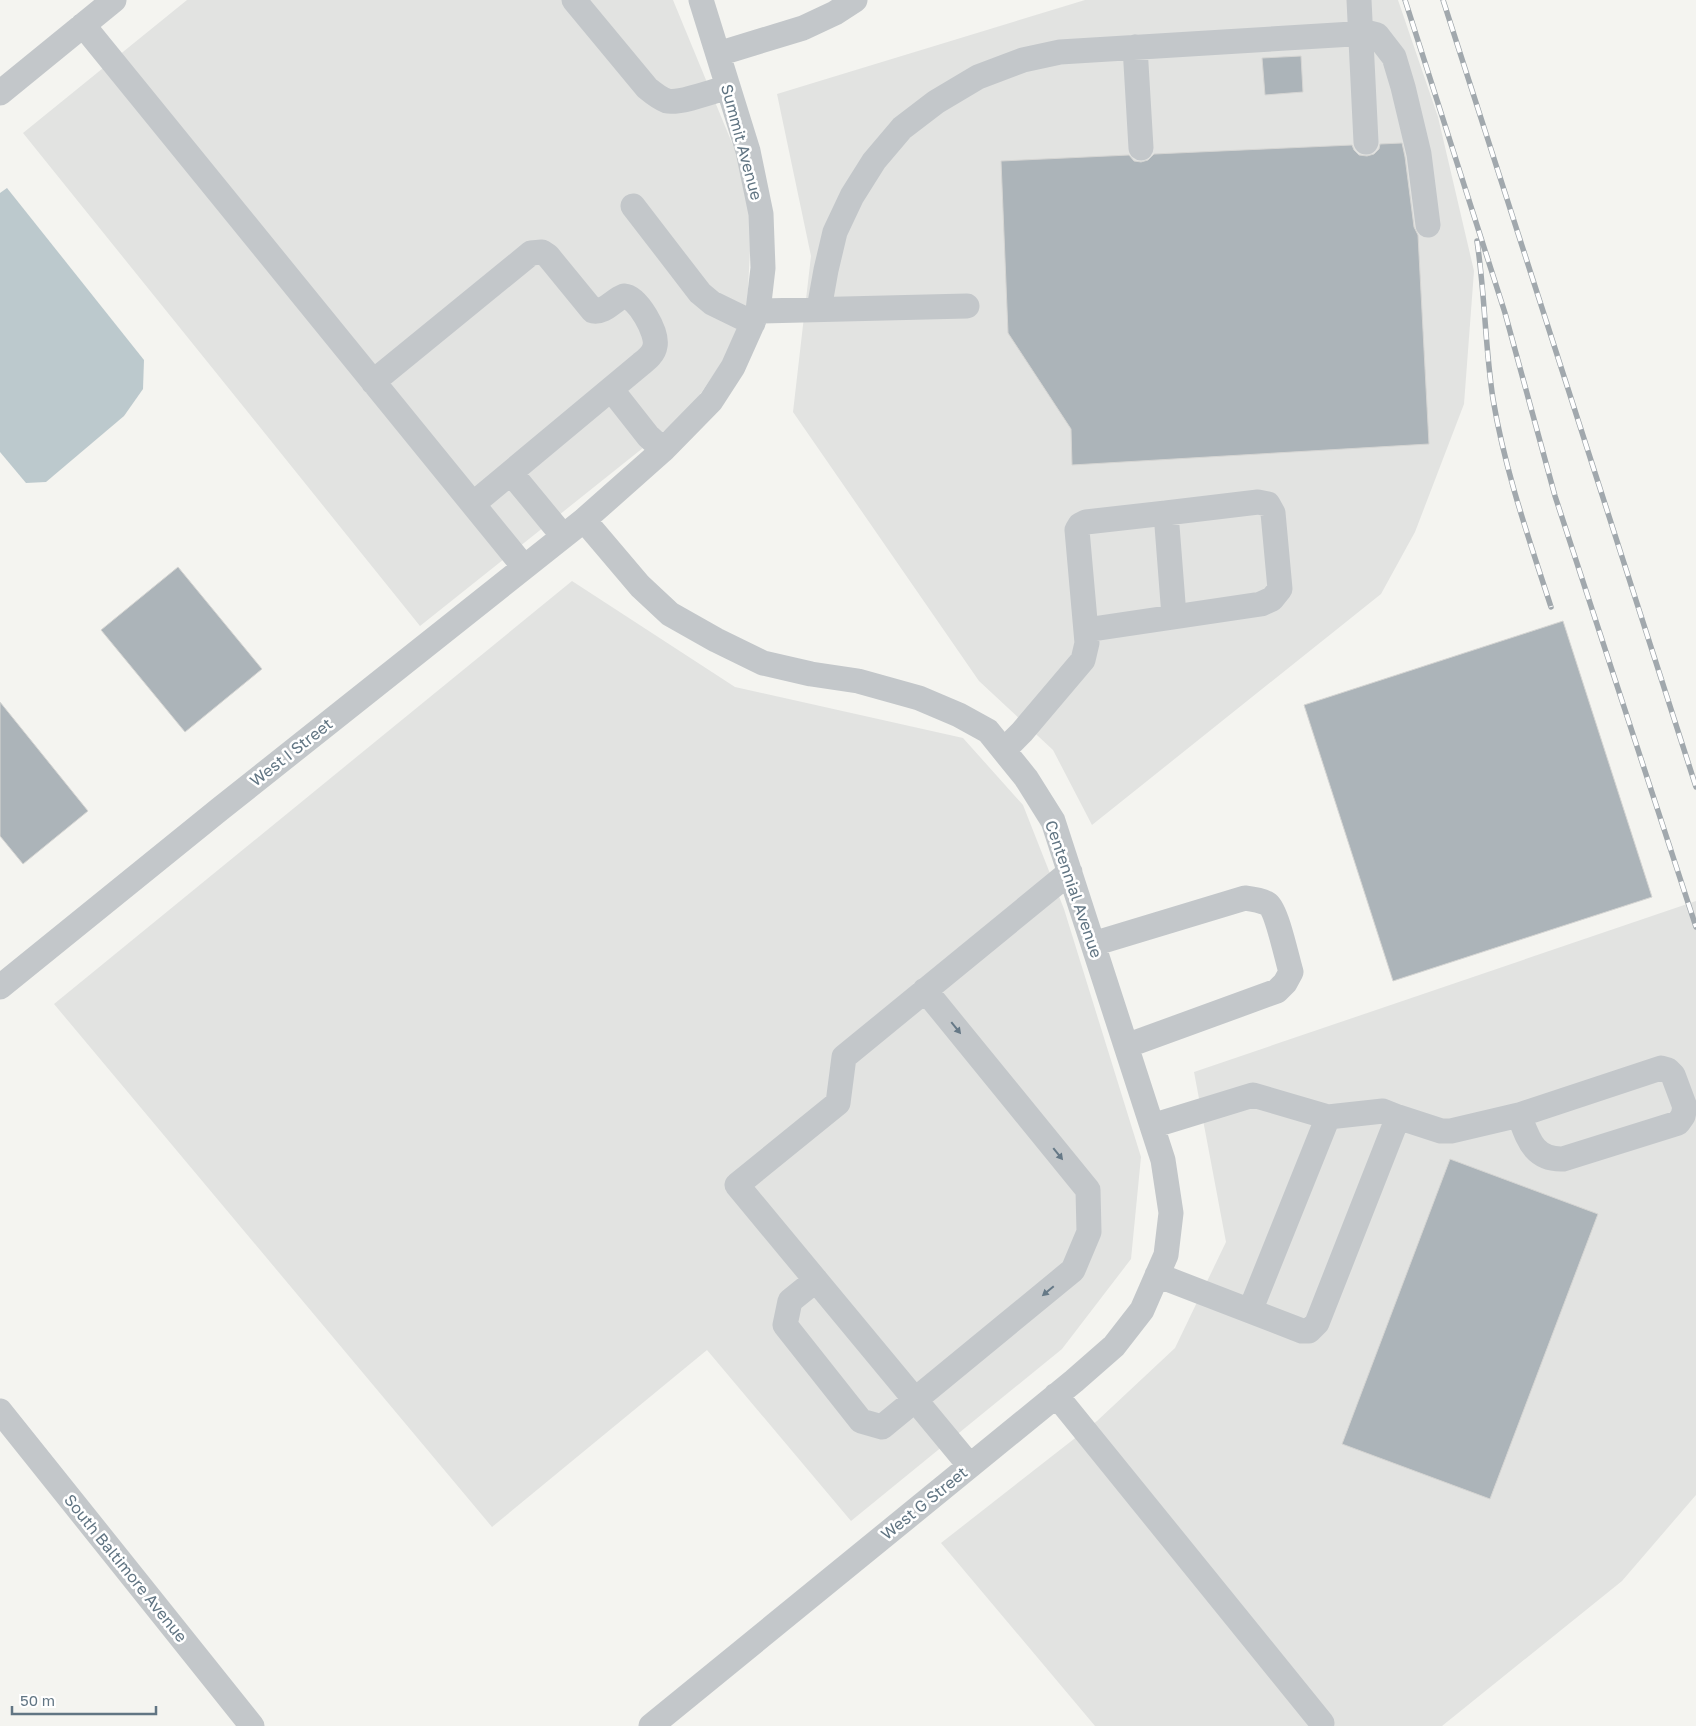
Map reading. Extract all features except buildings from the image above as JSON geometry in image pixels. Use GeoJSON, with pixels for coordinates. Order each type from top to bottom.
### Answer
{"type":"FeatureCollection","features":[{"type":"Feature","properties":{"kind":"street"},"geometry":{"type":"LineString","coordinates":[[0,93],[114,0]]}},
{"type":"Feature","properties":{"kind":"street"},"geometry":{"type":"LineString","coordinates":[[574,0],[647,88],[658,97],[669,101],[686,99],[728,87]]}},
{"type":"Feature","properties":{"kind":"street","name":"Summit Avenue"},"geometry":{"type":"LineString","coordinates":[[584,520],[663,450],[711,401],[733,367],[755,317],[763,268],[761,214],[748,151],[701,0]]}},
{"type":"Feature","properties":{"kind":"street"},"geometry":{"type":"LineString","coordinates":[[718,54],[803,28],[855,0]]}},
{"type":"Feature","properties":{"kind":"street"},"geometry":{"type":"LineString","coordinates":[[1359,0],[1366,142]]}},
{"type":"Feature","properties":{"kind":"street"},"geometry":{"type":"LineString","coordinates":[[83,26],[524,567]]}},
{"type":"Feature","properties":{"kind":"street"},"geometry":{"type":"LineString","coordinates":[[819,309],[835,232],[852,196],[874,161],[902,128],[936,102],[978,76],[1022,60],[1060,52],[1369,33],[1377,35],[1394,57],[1403,87],[1418,154],[1428,225]]}},
{"type":"Feature","properties":{"kind":"street"},"geometry":{"type":"LineString","coordinates":[[1135,47],[1141,148]]}},
{"type":"Feature","properties":{"kind":"street"},"geometry":{"type":"LineString","coordinates":[[633,206],[700,293],[712,304],[755,317],[819,309],[967,306]]}},
{"type":"Feature","properties":{"kind":"street"},"geometry":{"type":"LineString","coordinates":[[373,382],[531,254],[537,252],[542,252],[548,256],[593,311],[601,311],[618,298],[628,296],[638,307],[652,327],[656,340],[652,352],[611,389],[473,504]]}},
{"type":"Feature","properties":{"kind":"street"},"geometry":{"type":"LineString","coordinates":[[611,389],[648,436],[663,450]]}},
{"type":"Feature","properties":{"kind":"street"},"geometry":{"type":"LineString","coordinates":[[511,473],[563,536]]}},
{"type":"Feature","properties":{"kind":"street"},"geometry":{"type":"LineString","coordinates":[[1004,750],[1022,732],[1082,660],[1087,643],[1077,530],[1080,525],[1086,522],[1258,502],[1268,504],[1272,513],[1280,589],[1272,599],[1261,604],[1086,630]]}},
{"type":"Feature","properties":{"kind":"street"},"geometry":{"type":"LineString","coordinates":[[1166,513],[1174,616]]}},
{"type":"Feature","properties":{"kind":"street","name":"West I Street"},"geometry":{"type":"LineString","coordinates":[[0,986],[584,520]]}},
{"type":"Feature","properties":{"kind":"street","name":"Centennial Avenue"},"geometry":{"type":"LineString","coordinates":[[584,520],[640,586],[670,614],[763,662],[811,674],[858,681],[919,698],[959,715],[988,731],[1026,778],[1053,821],[1163,1160],[1172,1214],[1162,1265]]}},
{"type":"Feature","properties":{"kind":"street"},"geometry":{"type":"LineString","coordinates":[[970,1466],[737,1185],[838,1103],[844,1057],[1070,872]]}},
{"type":"Feature","properties":{"kind":"street"},"geometry":{"type":"LineString","coordinates":[[1093,944],[1245,898],[1256,899],[1270,905],[1275,915],[1291,972],[1285,983],[1277,991],[1126,1046]]}},
{"type":"Feature","properties":{"kind":"street"},"geometry":{"type":"LineString","coordinates":[[816,1280],[790,1301],[785,1325],[861,1421],[882,1427],[1073,1270],[1089,1232],[1088,1190],[926,990]]}},
{"type":"Feature","properties":{"kind":"street"},"geometry":{"type":"LineString","coordinates":[[1152,1126],[1253,1095],[1328,1117],[1383,1111],[1441,1131],[1451,1132],[1519,1115],[1661,1068],[1668,1070],[1673,1075],[1685,1108],[1683,1116],[1678,1123],[1563,1159],[1553,1159],[1533,1147],[1519,1115]]}},
{"type":"Feature","properties":{"kind":"street"},"geometry":{"type":"LineString","coordinates":[[1250,1311],[1328,1117]]}},
{"type":"Feature","properties":{"kind":"street"},"geometry":{"type":"LineString","coordinates":[[1162,1265],[1250,1311],[1302,1331],[1309,1331],[1317,1324],[1398,1117]]}},
{"type":"Feature","properties":{"kind":"street","name":"West G Street"},"geometry":{"type":"LineString","coordinates":[[661,1723],[1114,1346],[1142,1310],[1162,1265]]}},
{"type":"Feature","properties":{"kind":"street"},"geometry":{"type":"LineString","coordinates":[[1056,1395],[1322,1723]]}},
{"type":"Feature","properties":{"kind":"street","name":"South Baltimore Avenue"},"geometry":{"type":"LineString","coordinates":[[0,1411],[252,1726]]}},
{"type":"Feature","properties":{"kind":"shaded area"},"geometry":{"type":"Polygon","coordinates":[[[187,0],[673,0],[753,194],[746,327],[688,412],[420,626],[23,133],[187,0]]]}},
{"type":"Feature","properties":{"kind":"shaded area"},"geometry":{"type":"Polygon","coordinates":[[[1085,0],[1398,0],[1438,117],[1474,271],[1464,404],[1415,532],[1381,594],[1092,825],[1053,750],[979,681],[793,412],[811,256],[777,94],[1085,0]]]}},
{"type":"Feature","properties":{"kind":"shaded area"},"geometry":{"type":"Polygon","coordinates":[[[7,188],[144,360],[143,389],[124,416],[46,482],[26,483],[0,452],[0,193],[7,188]]]}},
{"type":"Feature","properties":{"kind":"shaded area"},"geometry":{"type":"Polygon","coordinates":[[[572,581],[735,687],[963,738],[1023,805],[1064,909],[1141,1157],[1131,1259],[1062,1349],[851,1521],[707,1350],[492,1527],[54,1004],[572,581]]]}},
{"type":"Feature","properties":{"kind":"shaded area"},"geometry":{"type":"Polygon","coordinates":[[[1696,901],[1696,1495],[1622,1581],[1442,1726],[1095,1726],[941,1543],[1097,1421],[1175,1348],[1226,1242],[1194,1072],[1696,901]]]}},
{"type":"Feature","properties":{"kind":"railway"},"geometry":{"type":"LineString","coordinates":[[1405,0],[1505,313],[1555,496],[1696,927]]}},
{"type":"Feature","properties":{"kind":"railway"},"geometry":{"type":"LineString","coordinates":[[1443,0],[1696,787]]}},
{"type":"Feature","properties":{"kind":"railway"},"geometry":{"type":"LineString","coordinates":[[1477,241],[1490,379],[1498,426],[1518,504],[1551,607]]}}]}
